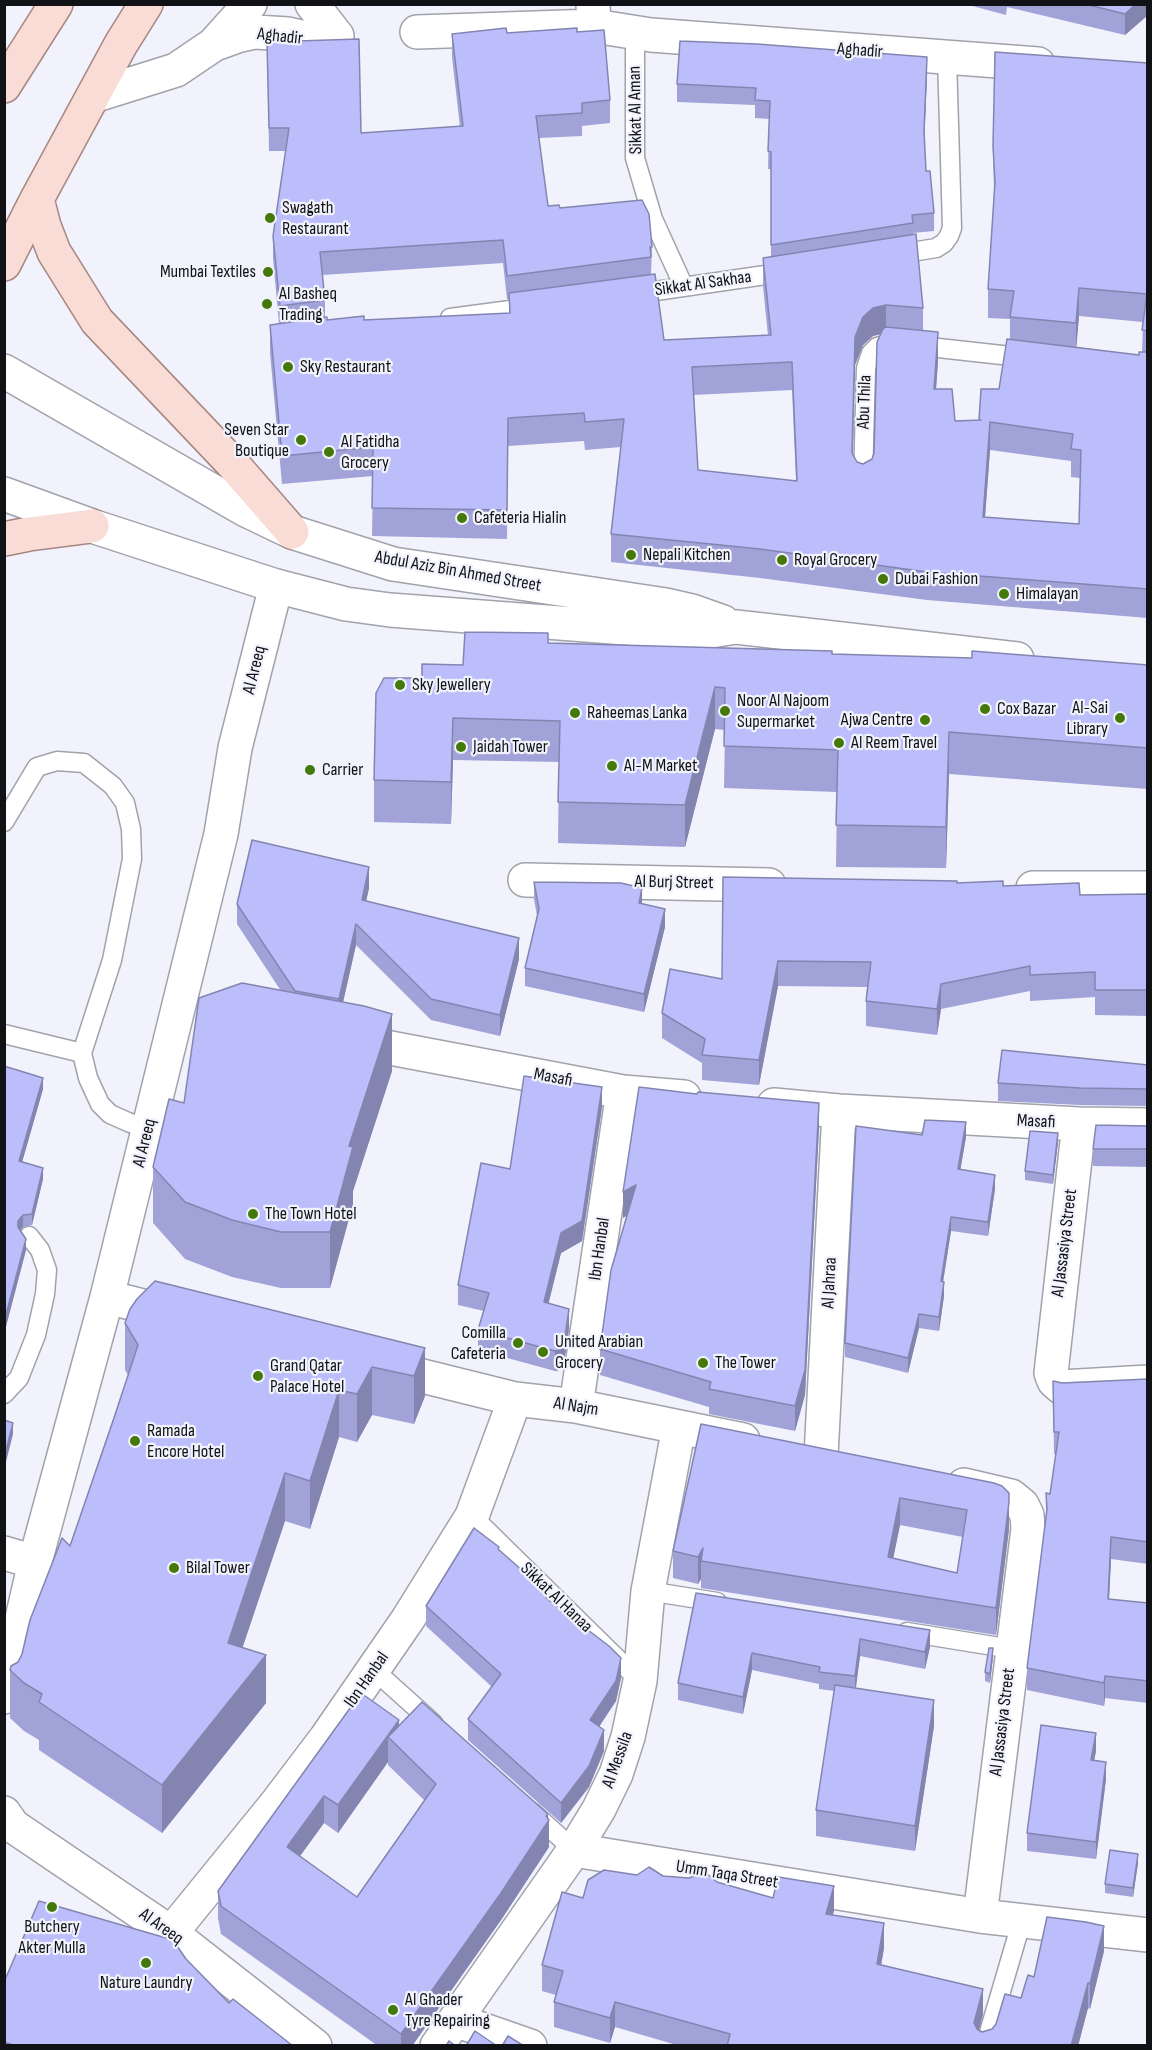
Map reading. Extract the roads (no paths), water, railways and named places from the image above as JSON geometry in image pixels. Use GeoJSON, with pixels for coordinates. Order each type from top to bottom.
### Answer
{"type":"FeatureCollection","features":[{"type":"Feature","properties":{"kind":"main road"},"geometry":{"type":"LineString","coordinates":[[4,86],[56,4]]}},
{"type":"Feature","properties":{"kind":"main road"},"geometry":{"type":"LineString","coordinates":[[4,264],[121,44],[146,4]]}},
{"type":"Feature","properties":{"kind":"main road"},"geometry":{"type":"LineString","coordinates":[[37,199],[54,252],[97,321],[231,462],[292,532]]}},
{"type":"Feature","properties":{"kind":"main road"},"geometry":{"type":"LineString","coordinates":[[4,539],[92,526]]}},
{"type":"Feature","properties":{"kind":"street"},"geometry":{"type":"LineString","coordinates":[[93,96],[176,70],[213,45],[250,4]]}},
{"type":"Feature","properties":{"kind":"street","name":"Aghadir"},"geometry":{"type":"LineString","coordinates":[[213,45],[255,32],[288,34],[333,44],[337,36],[312,4]]}},
{"type":"Feature","properties":{"kind":"street","name":"Aghadir"},"geometry":{"type":"LineString","coordinates":[[417,32],[594,15],[635,32],[651,35],[1065,66]]}},
{"type":"Feature","properties":{"kind":"street","name":"Abdul Aziz Bin Ahmed Street"},"geometry":{"type":"LineString","coordinates":[[4,371],[244,509],[292,532],[393,564],[666,605],[692,611],[736,627],[1042,662]]}},
{"type":"Feature","properties":{"kind":"street","name":"Abdul Aziz Bin Ahmed Street"},"geometry":{"type":"LineString","coordinates":[[4,495],[276,586],[346,604],[390,610],[664,631],[711,631],[736,627]]}},
{"type":"Feature","properties":{"kind":"street","name":"Al Areeq"},"geometry":{"type":"LineString","coordinates":[[4,1697],[35,1562],[107,1297],[221,834],[235,748],[276,586]]}},
{"type":"Feature","properties":{"kind":"street","name":"Al Burj Street"},"geometry":{"type":"LineString","coordinates":[[525,880],[797,885]]}},
{"type":"Feature","properties":{"kind":"street"},"geometry":{"type":"LineString","coordinates":[[998,888],[1148,888]]}},
{"type":"Feature","properties":{"kind":"street"},"geometry":{"type":"LineString","coordinates":[[178,1009],[212,1015]]}},
{"type":"Feature","properties":{"kind":"street","name":"Masafi"},"geometry":{"type":"LineString","coordinates":[[314,1034],[623,1092],[714,1100]]}},
{"type":"Feature","properties":{"kind":"street","name":"Ibn Hanbal"},"geometry":{"type":"LineString","coordinates":[[576,1406],[623,1092]]}},
{"type":"Feature","properties":{"kind":"street","name":"Masafi"},"geometry":{"type":"LineString","coordinates":[[748,1103],[839,1111],[1079,1124],[1148,1125]]}},
{"type":"Feature","properties":{"kind":"street","name":"Al Jahraa"},"geometry":{"type":"LineString","coordinates":[[821,1456],[839,1111]]}},
{"type":"Feature","properties":{"kind":"street","name":"Al Jassasiya Street"},"geometry":{"type":"LineString","coordinates":[[1079,1124],[1051,1372],[1054,1381],[1061,1386],[1068,1387],[1148,1382]]}},
{"type":"Feature","properties":{"kind":"street"},"geometry":{"type":"LineString","coordinates":[[107,1297],[209,1322]]}},
{"type":"Feature","properties":{"kind":"street","name":"Al Najm"},"geometry":{"type":"LineString","coordinates":[[356,1359],[515,1399],[576,1406],[854,1463]]}},
{"type":"Feature","properties":{"kind":"street","name":"Ibn Hanbal"},"geometry":{"type":"LineString","coordinates":[[171,1933],[276,1804],[375,1670],[472,1516],[515,1399]]}},
{"type":"Feature","properties":{"kind":"street","name":"Al Messila"},"geometry":{"type":"LineString","coordinates":[[446,2033],[574,1850],[599,1809],[616,1774],[628,1737],[640,1681],[648,1591],[680,1427]]}},
{"type":"Feature","properties":{"kind":"street","name":"Al Jassasiya Street"},"geometry":{"type":"LineString","coordinates":[[933,1479],[1011,1496],[1022,1505],[1027,1515],[1028,1528],[980,1916]]}},
{"type":"Feature","properties":{"kind":"street"},"geometry":{"type":"LineString","coordinates":[[4,1553],[35,1562]]}},
{"type":"Feature","properties":{"kind":"street","name":"Al Areeq"},"geometry":{"type":"LineString","coordinates":[[4,1813],[13,1826],[171,1933],[315,2046]]}},
{"type":"Feature","properties":{"kind":"street","name":"Umm Taqa Street"},"geometry":{"type":"LineString","coordinates":[[574,1850],[980,1916],[1148,1935]]}},
{"type":"Feature","properties":{"kind":"street"},"geometry":{"type":"LineString","coordinates":[[446,2033],[530,2046]]}},
{"type":"Feature","properties":{"kind":"lane","name":"Sikkat Al Aman"},"geometry":{"type":"LineString","coordinates":[[635,32],[635,158],[653,219],[684,287]]}},
{"type":"Feature","properties":{"kind":"lane"},"geometry":{"type":"LineString","coordinates":[[881,257],[936,248],[949,236],[952,219],[947,57]]}},
{"type":"Feature","properties":{"kind":"lane","name":"Sikkat Al Sakhaa"},"geometry":{"type":"LineString","coordinates":[[614,297],[800,269]]}},
{"type":"Feature","properties":{"kind":"lane"},"geometry":{"type":"LineString","coordinates":[[438,320],[555,304]]}},
{"type":"Feature","properties":{"kind":"lane","name":"Abu Thila"},"geometry":{"type":"LineString","coordinates":[[863,481],[866,368],[871,352],[877,347],[893,343],[1043,359]]}},
{"type":"Feature","properties":{"kind":"lane"},"geometry":{"type":"LineString","coordinates":[[4,822],[37,767],[57,761],[84,763],[113,786],[124,803],[131,829],[132,859],[112,960],[82,1053],[88,1078],[100,1104],[110,1114],[148,1129]]}},
{"type":"Feature","properties":{"kind":"lane"},"geometry":{"type":"LineString","coordinates":[[4,1034],[82,1053]]}},
{"type":"Feature","properties":{"kind":"lane"},"geometry":{"type":"LineString","coordinates":[[4,1394],[19,1378],[36,1335],[45,1294],[47,1270],[40,1250],[29,1236]]}},
{"type":"Feature","properties":{"kind":"lane","name":"Sikkat Al Hanaa"},"geometry":{"type":"LineString","coordinates":[[472,1516],[640,1681]]}},
{"type":"Feature","properties":{"kind":"lane"},"geometry":{"type":"LineString","coordinates":[[648,1591],[730,1604]]}},
{"type":"Feature","properties":{"kind":"lane"},"geometry":{"type":"LineString","coordinates":[[895,1630],[1012,1649]]}},
{"type":"Feature","properties":{"kind":"lane"},"geometry":{"type":"LineString","coordinates":[[375,1670],[444,1732]]}},
{"type":"Feature","properties":{"kind":"lane"},"geometry":{"type":"LineString","coordinates":[[522,1803],[574,1850]]}},
{"type":"Feature","properties":{"kind":"lane"},"geometry":{"type":"LineString","coordinates":[[985,2046],[1022,1920]]}},
{"type":"Feature","properties":{"kind":"place","name":"Swagath Restaurant"},"geometry":{"type":"Point","coordinates":[270,218]}},
{"type":"Feature","properties":{"kind":"place","name":"Mumbai Textiles"},"geometry":{"type":"Point","coordinates":[268,272]}},
{"type":"Feature","properties":{"kind":"place","name":"Al Basheq Trading"},"geometry":{"type":"Point","coordinates":[267,304]}},
{"type":"Feature","properties":{"kind":"place","name":"Sky Restaurant"},"geometry":{"type":"Point","coordinates":[288,367]}},
{"type":"Feature","properties":{"kind":"place","name":"Seven Star Boutique"},"geometry":{"type":"Point","coordinates":[301,440]}},
{"type":"Feature","properties":{"kind":"place","name":"Al Fatidha Grocery"},"geometry":{"type":"Point","coordinates":[329,452]}},
{"type":"Feature","properties":{"kind":"place","name":"Cafeteria Hialin"},"geometry":{"type":"Point","coordinates":[462,518]}},
{"type":"Feature","properties":{"kind":"place","name":"Nepali Kitchen"},"geometry":{"type":"Point","coordinates":[631,555]}},
{"type":"Feature","properties":{"kind":"place","name":"Royal Grocery"},"geometry":{"type":"Point","coordinates":[782,560]}},
{"type":"Feature","properties":{"kind":"place","name":"Dubai Fashion"},"geometry":{"type":"Point","coordinates":[883,579]}},
{"type":"Feature","properties":{"kind":"place","name":"Himalayan"},"geometry":{"type":"Point","coordinates":[1004,594]}},
{"type":"Feature","properties":{"kind":"place","name":"Sky Jewellery"},"geometry":{"type":"Point","coordinates":[400,685]}},
{"type":"Feature","properties":{"kind":"place","name":"Cox Bazar"},"geometry":{"type":"Point","coordinates":[985,709]}},
{"type":"Feature","properties":{"kind":"place","name":"Noor Al Najoom Supermarket"},"geometry":{"type":"Point","coordinates":[725,711]}},
{"type":"Feature","properties":{"kind":"place","name":"Raheemas Lanka"},"geometry":{"type":"Point","coordinates":[575,713]}},
{"type":"Feature","properties":{"kind":"place","name":"Al-Sai Library"},"geometry":{"type":"Point","coordinates":[1120,718]}},
{"type":"Feature","properties":{"kind":"place","name":"Ajwa Centre"},"geometry":{"type":"Point","coordinates":[925,720]}},
{"type":"Feature","properties":{"kind":"place","name":"Al Reem Travel"},"geometry":{"type":"Point","coordinates":[839,743]}},
{"type":"Feature","properties":{"kind":"place","name":"Jaidah Tower"},"geometry":{"type":"Point","coordinates":[461,747]}},
{"type":"Feature","properties":{"kind":"place","name":"Al-M Market"},"geometry":{"type":"Point","coordinates":[612,766]}},
{"type":"Feature","properties":{"kind":"place","name":"Carrier"},"geometry":{"type":"Point","coordinates":[310,770]}},
{"type":"Feature","properties":{"kind":"place","name":"The Town Hotel"},"geometry":{"type":"Point","coordinates":[253,1214]}},
{"type":"Feature","properties":{"kind":"place","name":"Comilla Cafeteria"},"geometry":{"type":"Point","coordinates":[518,1343]}},
{"type":"Feature","properties":{"kind":"place","name":"United Arabian Grocery"},"geometry":{"type":"Point","coordinates":[543,1352]}},
{"type":"Feature","properties":{"kind":"place","name":"The Tower"},"geometry":{"type":"Point","coordinates":[703,1363]}},
{"type":"Feature","properties":{"kind":"place","name":"Grand Qatar Palace Hotel"},"geometry":{"type":"Point","coordinates":[258,1376]}},
{"type":"Feature","properties":{"kind":"place","name":"Ramada Encore Hotel"},"geometry":{"type":"Point","coordinates":[135,1441]}},
{"type":"Feature","properties":{"kind":"place","name":"Bilal Tower"},"geometry":{"type":"Point","coordinates":[174,1568]}},
{"type":"Feature","properties":{"kind":"place","name":"Butchery Akter Mulla"},"geometry":{"type":"Point","coordinates":[52,1907]}},
{"type":"Feature","properties":{"kind":"place","name":"Nature Laundry"},"geometry":{"type":"Point","coordinates":[146,1963]}},
{"type":"Feature","properties":{"kind":"place","name":"Al Ghader Tyre Repairing"},"geometry":{"type":"Point","coordinates":[393,2010]}}]}
